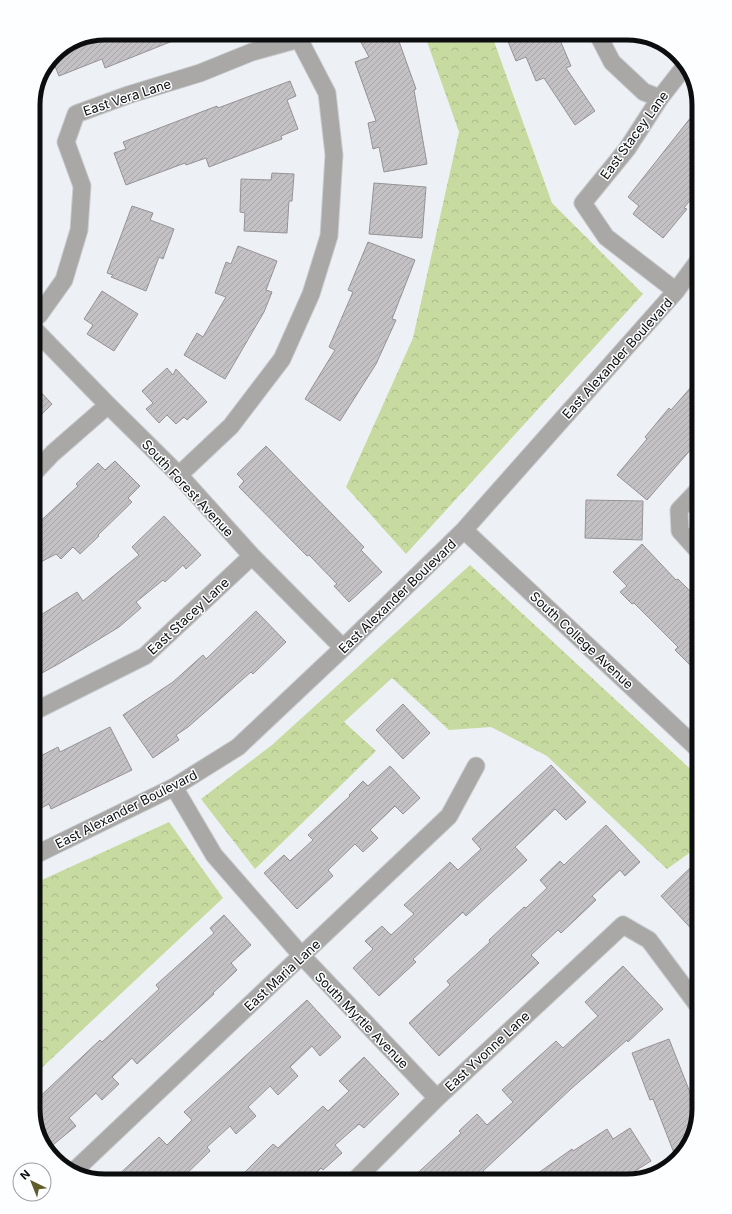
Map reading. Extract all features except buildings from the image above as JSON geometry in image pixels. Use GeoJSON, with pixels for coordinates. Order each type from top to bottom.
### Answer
{"type":"FeatureCollection","features":[{"type":"Feature","properties":{"kind":"street","name":"East Vera Lane"},"geometry":{"type":"LineString","coordinates":[[40,315],[64,280],[79,230],[82,186],[66,142],[76,114],[128,95],[200,73],[252,52],[294,40]]}},
{"type":"Feature","properties":{"kind":"street","name":"East Vera Lane"},"geometry":{"type":"LineString","coordinates":[[179,475],[231,426],[282,359],[310,294],[329,236],[334,155],[327,93],[299,40]]}},
{"type":"Feature","properties":{"kind":"street"},"geometry":{"type":"LineString","coordinates":[[601,40],[612,62],[644,92],[660,98]]}},
{"type":"Feature","properties":{"kind":"street","name":"East Stacey Lane"},"geometry":{"type":"LineString","coordinates":[[676,291],[606,237],[583,203],[627,149],[660,98],[682,71]]}},
{"type":"Feature","properties":{"kind":"street","name":"East Alexander Boulevard"},"geometry":{"type":"LineString","coordinates":[[40,853],[174,787],[238,747],[343,648],[464,530],[676,291],[692,269]]}},
{"type":"Feature","properties":{"kind":"street","name":"South Forest Avenue"},"geometry":{"type":"LineString","coordinates":[[40,335],[179,475],[252,556],[343,648]]}},
{"type":"Feature","properties":{"kind":"street"},"geometry":{"type":"LineString","coordinates":[[40,467],[53,453],[108,405]]}},
{"type":"Feature","properties":{"kind":"street"},"geometry":{"type":"LineString","coordinates":[[692,496],[679,510],[680,531],[692,544]]}},
{"type":"Feature","properties":{"kind":"street","name":"South College Avenue"},"geometry":{"type":"LineString","coordinates":[[464,530],[692,743]]}},
{"type":"Feature","properties":{"kind":"street","name":"East Stacey Lane"},"geometry":{"type":"LineString","coordinates":[[40,708],[145,656],[252,556]]}},
{"type":"Feature","properties":{"kind":"street","name":"East Maria Lane"},"geometry":{"type":"LineString","coordinates":[[78,1168],[449,816],[476,766]]}},
{"type":"Feature","properties":{"kind":"street","name":"South Myrtle Avenue"},"geometry":{"type":"LineString","coordinates":[[174,787],[214,856],[302,956],[437,1098]]}},
{"type":"Feature","properties":{"kind":"street","name":"East Yvonne Lane"},"geometry":{"type":"LineString","coordinates":[[361,1174],[437,1098],[623,925],[649,940],[692,997]]}},
{"type":"Feature","properties":{"kind":"green space"},"geometry":{"type":"Polygon","coordinates":[[[426,40],[494,40],[552,203],[643,294],[406,554],[346,487],[413,338],[459,132],[426,40]]]}},
{"type":"Feature","properties":{"kind":"green space"},"geometry":{"type":"Polygon","coordinates":[[[470,565],[692,771],[692,851],[667,869],[547,756],[491,727],[449,730],[392,678],[344,722],[376,751],[255,869],[201,799],[272,745],[470,565]]]}},
{"type":"Feature","properties":{"kind":"green space"},"geometry":{"type":"Polygon","coordinates":[[[169,822],[223,898],[40,1069],[40,881],[169,822]]]}}]}
